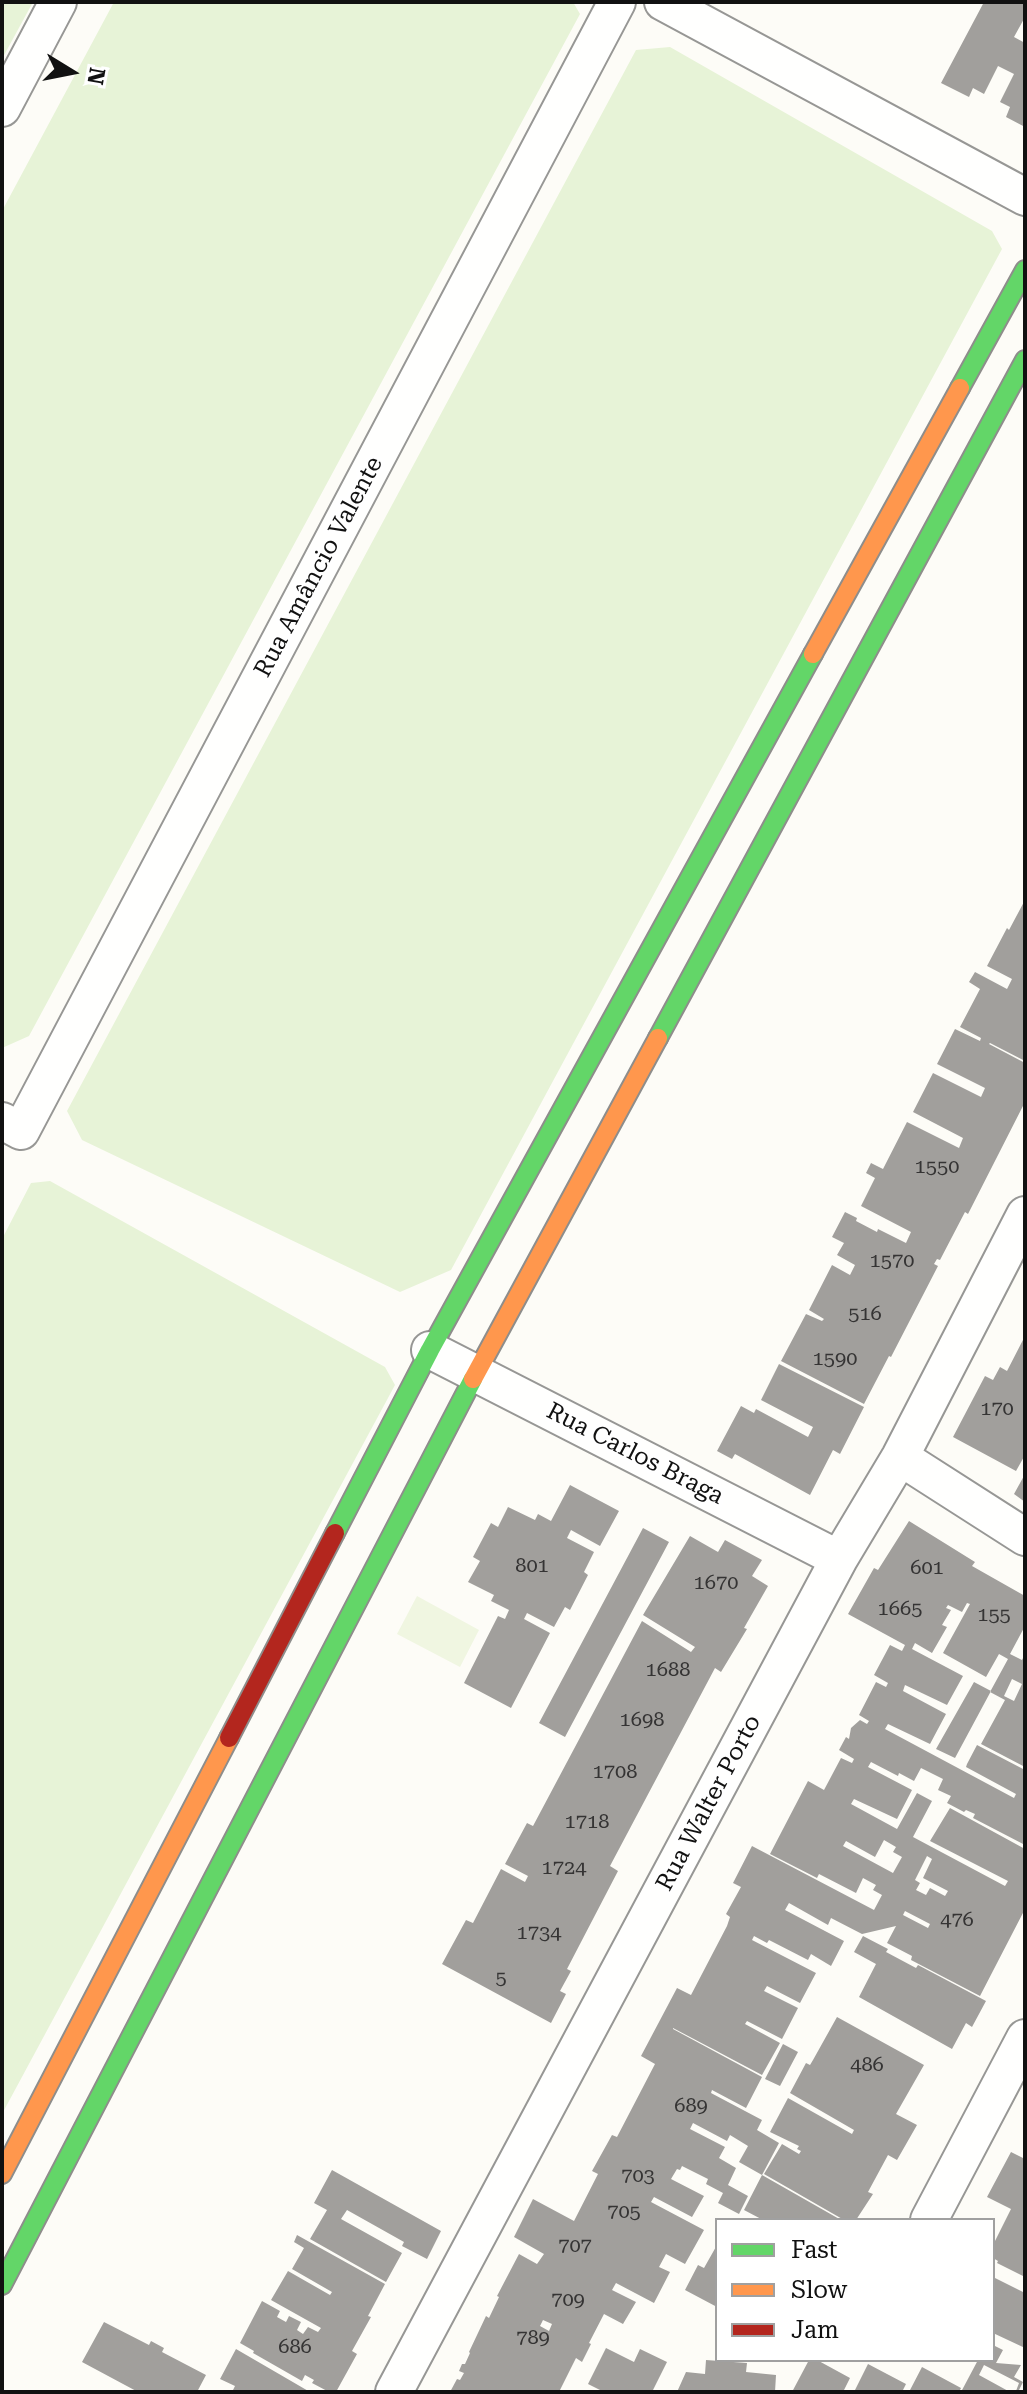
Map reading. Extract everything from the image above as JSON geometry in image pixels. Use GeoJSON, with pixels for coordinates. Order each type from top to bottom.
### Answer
{"type":"FeatureCollection","features":[{"type":"Feature","properties":{"kind":"main road"},"geometry":{"type":"LineString","coordinates":[[2,2174],[37,2119],[277,1658],[430,1350],[1025,270]]}},
{"type":"Feature","properties":{"kind":"main road"},"geometry":{"type":"LineString","coordinates":[[2,2285],[70,2140],[312,1676],[1025,360]]}},
{"type":"Feature","properties":{"kind":"street"},"geometry":{"type":"LineString","coordinates":[[2,108],[58,2]]}},
{"type":"Feature","properties":{"kind":"street","name":"Rua Amâncio Valente"},"geometry":{"type":"LineString","coordinates":[[12,1126],[617,2]]}},
{"type":"Feature","properties":{"kind":"street"},"geometry":{"type":"LineString","coordinates":[[663,2],[1025,197]]}},
{"type":"Feature","properties":{"kind":"street","name":"Rua Walter Porto"},"geometry":{"type":"LineString","coordinates":[[394,2392],[839,1559],[900,1457],[1025,1215]]}},
{"type":"Feature","properties":{"kind":"street","name":"Rua Carlos Braga"},"geometry":{"type":"LineString","coordinates":[[430,1350],[839,1559]]}},
{"type":"Feature","properties":{"kind":"street"},"geometry":{"type":"LineString","coordinates":[[900,1457],[1025,1537]]}},
{"type":"Feature","properties":{"kind":"street"},"geometry":{"type":"LineString","coordinates":[[930,2218],[1025,2038]]}},
{"type":"Feature","properties":{"kind":"green space"},"geometry":{"type":"Polygon","coordinates":[[[2,2],[33,2],[2,59],[2,2]]]}},
{"type":"Feature","properties":{"kind":"green space"},"geometry":{"type":"Polygon","coordinates":[[[114,2],[573,2],[580,14],[29,1036],[2,1048],[2,211],[114,2]]]}},
{"type":"Feature","properties":{"kind":"green space"},"geometry":{"type":"Polygon","coordinates":[[[670,47],[992,231],[1002,249],[451,1270],[400,1292],[82,1140],[67,1111],[636,50],[670,47]]]}},
{"type":"Feature","properties":{"kind":"green space"},"geometry":{"type":"Polygon","coordinates":[[[50,1181],[385,1367],[395,1385],[2,2114],[2,1239],[31,1183],[50,1181]]]}},
{"type":"Feature","properties":{"kind":"green space"},"geometry":{"type":"Polygon","coordinates":[[[417,1596],[479,1630],[460,1667],[397,1634],[417,1596]]]}},
{"type":"Feature","properties":{"kind":"building"},"geometry":{"type":"Polygon","coordinates":[[[984,2],[1025,2],[1025,17],[1014,37],[1025,43],[1025,127],[1006,117],[1010,107],[1000,102],[1014,74],[998,66],[984,94],[973,88],[969,97],[941,83],[984,2]]]}},
{"type":"Feature","properties":{"kind":"building"},"geometry":{"type":"Polygon","coordinates":[[[1025,900],[1025,1061],[989,1044],[1025,1063],[1025,1102],[968,1214],[965,1212],[940,1260],[937,1259],[934,1264],[938,1266],[864,1404],[781,1361],[806,1314],[822,1321],[824,1319],[809,1310],[832,1265],[850,1275],[855,1265],[837,1255],[844,1243],[832,1237],[845,1212],[877,1232],[878,1229],[906,1243],[911,1232],[861,1206],[875,1178],[866,1173],[871,1163],[883,1169],[907,1122],[959,1148],[963,1138],[913,1112],[933,1073],[981,1097],[985,1088],[937,1064],[955,1029],[980,1041],[981,1038],[960,1027],[980,989],[969,982],[975,972],[1007,989],[1012,979],[987,966],[1025,900]]]}},
{"type":"Feature","properties":{"kind":"building"},"geometry":{"type":"Polygon","coordinates":[[[1025,1336],[1025,1455],[1016,1471],[953,1437],[985,1376],[993,1380],[1000,1367],[1007,1371],[1025,1336]]]}},
{"type":"Feature","properties":{"kind":"building"},"geometry":{"type":"Polygon","coordinates":[[[779,1364],[864,1407],[840,1454],[833,1450],[810,1495],[735,1454],[732,1459],[717,1451],[741,1406],[754,1413],[756,1409],[808,1437],[813,1427],[761,1400],[779,1364]]]}},
{"type":"Feature","properties":{"kind":"building"},"geometry":{"type":"Polygon","coordinates":[[[1025,1474],[1025,1502],[1014,1494],[1025,1474]]]}},
{"type":"Feature","properties":{"kind":"building"},"geometry":{"type":"Polygon","coordinates":[[[570,1485],[619,1511],[600,1546],[571,1530],[567,1538],[594,1552],[584,1572],[588,1575],[570,1610],[565,1607],[554,1627],[527,1613],[524,1619],[550,1633],[511,1708],[464,1683],[498,1616],[505,1619],[509,1610],[491,1601],[494,1595],[468,1582],[480,1561],[473,1557],[491,1523],[498,1527],[508,1507],[535,1520],[538,1514],[551,1521],[570,1485]]]}},
{"type":"Feature","properties":{"kind":"building"},"geometry":{"type":"Polygon","coordinates":[[[909,1521],[975,1562],[972,1566],[1025,1596],[1025,1626],[1010,1654],[1022,1660],[1025,1654],[1025,1767],[981,1744],[1005,1700],[990,1692],[1008,1659],[999,1654],[986,1677],[943,1653],[970,1604],[967,1603],[962,1612],[948,1605],[946,1608],[951,1610],[942,1625],[947,1627],[932,1653],[915,1643],[912,1649],[963,1676],[947,1705],[905,1685],[903,1691],[946,1714],[930,1744],[888,1724],[885,1729],[1014,1798],[1016,1794],[966,1767],[967,1764],[977,1745],[1025,1770],[1025,1845],[973,1818],[975,1814],[947,1803],[951,1796],[938,1790],[943,1779],[921,1768],[914,1781],[871,1762],[868,1767],[912,1790],[897,1819],[854,1799],[851,1804],[897,1829],[917,1793],[932,1801],[913,1837],[1005,1886],[1008,1881],[930,1841],[950,1808],[1025,1849],[1025,1909],[980,1996],[911,1960],[912,1956],[887,1943],[896,1926],[862,1934],[831,1918],[828,1925],[789,1903],[785,1910],[844,1941],[831,1966],[811,1954],[808,1960],[769,1940],[767,1943],[754,1936],[752,1940],[816,1973],[800,2003],[767,1986],[764,1991],[798,2008],[782,2039],[747,2021],[745,2024],[780,2043],[762,2075],[673,2028],[762,2077],[746,2108],[712,2090],[711,2093],[762,2120],[757,2130],[779,2143],[762,2175],[739,2162],[748,2146],[730,2135],[727,2141],[693,2123],[690,2129],[725,2147],[719,2158],[736,2168],[728,2185],[748,2196],[739,2214],[718,2203],[723,2193],[706,2184],[708,2179],[682,2166],[680,2170],[677,2169],[671,2179],[704,2196],[692,2217],[654,2197],[651,2202],[704,2230],[685,2264],[666,2254],[659,2267],[670,2272],[654,2303],[616,2283],[612,2290],[636,2302],[623,2324],[604,2314],[582,2362],[576,2358],[559,2392],[450,2392],[464,2373],[459,2371],[462,2364],[465,2364],[486,2316],[489,2318],[519,2254],[537,2264],[544,2254],[514,2237],[533,2199],[574,2221],[598,2174],[592,2171],[612,2135],[617,2137],[655,2064],[641,2056],[677,1988],[691,1995],[727,1926],[730,1917],[726,1914],[741,1887],[733,1883],[752,1846],[874,1910],[882,1895],[873,1890],[876,1885],[863,1878],[856,1893],[819,1874],[817,1878],[770,1854],[808,1781],[824,1790],[841,1758],[852,1763],[854,1759],[839,1750],[846,1737],[849,1739],[851,1728],[860,1720],[867,1724],[869,1721],[859,1715],[876,1682],[886,1687],[888,1683],[874,1675],[890,1645],[902,1651],[905,1645],[848,1614],[874,1568],[878,1570],[909,1521]],[[1012,1679],[1004,1696],[1014,1701],[1022,1684],[1012,1679]],[[884,1840],[875,1857],[846,1841],[843,1846],[893,1873],[902,1857],[893,1852],[896,1847],[884,1840]],[[927,1856],[915,1880],[920,1883],[916,1890],[926,1895],[930,1888],[945,1896],[948,1891],[923,1878],[932,1859],[927,1856]],[[905,1911],[903,1915],[928,1928],[930,1924],[905,1911]],[[543,2320],[540,2326],[549,2331],[552,2324],[543,2320]]]}},
{"type":"Feature","properties":{"kind":"building"},"geometry":{"type":"Polygon","coordinates":[[[643,1528],[669,1542],[565,1737],[539,1723],[643,1528]]]}},
{"type":"Feature","properties":{"kind":"building"},"geometry":{"type":"Polygon","coordinates":[[[690,1536],[718,1552],[725,1540],[762,1560],[752,1576],[768,1586],[721,1672],[715,1668],[610,1866],[618,1871],[567,1969],[571,1971],[560,1991],[566,1994],[551,2023],[442,1964],[466,1920],[473,1923],[501,1869],[525,1882],[528,1876],[505,1864],[527,1823],[533,1826],[642,1621],[691,1652],[695,1647],[643,1615],[690,1536]]]}},
{"type":"Feature","properties":{"kind":"building"},"geometry":{"type":"Polygon","coordinates":[[[974,1682],[991,1691],[955,1758],[936,1749],[974,1682]]]}},
{"type":"Feature","properties":{"kind":"building"},"geometry":{"type":"Polygon","coordinates":[[[863,1936],[916,1968],[918,1965],[986,2001],[972,2027],[966,2023],[952,2049],[859,1997],[876,1964],[854,1952],[863,1936]]]}},
{"type":"Feature","properties":{"kind":"building"},"geometry":{"type":"Polygon","coordinates":[[[837,2017],[924,2065],[896,2114],[917,2125],[897,2160],[888,2155],[868,2192],[873,2194],[857,2218],[841,2218],[764,2174],[782,2144],[799,2154],[801,2151],[797,2149],[799,2146],[770,2132],[788,2098],[852,2134],[854,2130],[790,2093],[806,2063],[810,2065],[837,2017]]]}},
{"type":"Feature","properties":{"kind":"building"},"geometry":{"type":"Polygon","coordinates":[[[783,2044],[798,2052],[780,2086],[765,2079],[783,2044]]]}},
{"type":"Feature","properties":{"kind":"building"},"geometry":{"type":"Polygon","coordinates":[[[1011,2152],[1025,2159],[1025,2277],[995,2259],[995,2241],[1011,2209],[987,2197],[1011,2152]]]}},
{"type":"Feature","properties":{"kind":"building"},"geometry":{"type":"Polygon","coordinates":[[[332,2170],[441,2231],[427,2259],[402,2246],[404,2242],[347,2210],[341,2219],[402,2253],[386,2282],[310,2239],[327,2210],[314,2203],[332,2170]]]}},
{"type":"Feature","properties":{"kind":"building"},"geometry":{"type":"Polygon","coordinates":[[[762,2175],[837,2218],[759,2218],[744,2210],[762,2175]]]}},
{"type":"Feature","properties":{"kind":"building"},"geometry":{"type":"Polygon","coordinates":[[[297,2235],[385,2284],[352,2351],[357,2354],[336,2392],[329,2392],[312,2383],[314,2380],[305,2375],[302,2381],[240,2343],[262,2301],[280,2311],[277,2317],[286,2322],[289,2316],[301,2322],[297,2330],[303,2334],[308,2327],[318,2332],[321,2328],[271,2300],[288,2271],[330,2295],[332,2292],[292,2269],[304,2248],[294,2242],[297,2235]]]}},
{"type":"Feature","properties":{"kind":"building"},"geometry":{"type":"Polygon","coordinates":[[[715,2249],[715,2306],[685,2290],[698,2265],[704,2268],[715,2249]]]}},
{"type":"Feature","properties":{"kind":"building"},"geometry":{"type":"Polygon","coordinates":[[[995,2278],[1025,2293],[1025,2348],[995,2334],[995,2278]]]}},
{"type":"Feature","properties":{"kind":"building"},"geometry":{"type":"Polygon","coordinates":[[[104,2322],[149,2345],[151,2341],[164,2348],[162,2352],[206,2375],[197,2392],[138,2392],[82,2362],[104,2322]]]}},
{"type":"Feature","properties":{"kind":"building"},"geometry":{"type":"Polygon","coordinates":[[[995,2346],[1003,2350],[996,2363],[1021,2365],[1014,2377],[1023,2382],[1018,2392],[1019,2383],[984,2365],[979,2375],[1010,2392],[961,2392],[977,2362],[995,2362],[995,2346]]]}},
{"type":"Feature","properties":{"kind":"building"},"geometry":{"type":"Polygon","coordinates":[[[606,2348],[634,2362],[640,2349],[667,2362],[652,2392],[604,2392],[588,2384],[606,2348]]]}},
{"type":"Feature","properties":{"kind":"building"},"geometry":{"type":"Polygon","coordinates":[[[236,2349],[310,2392],[232,2392],[235,2386],[220,2379],[236,2349]]]}},
{"type":"Feature","properties":{"kind":"building"},"geometry":{"type":"Polygon","coordinates":[[[706,2360],[747,2363],[746,2372],[776,2375],[775,2392],[677,2392],[686,2372],[705,2374],[706,2360]]]}},
{"type":"Feature","properties":{"kind":"building"},"geometry":{"type":"Polygon","coordinates":[[[808,2362],[821,2362],[850,2378],[843,2392],[792,2392],[808,2362]]]}},
{"type":"Feature","properties":{"kind":"building"},"geometry":{"type":"Polygon","coordinates":[[[868,2364],[906,2384],[902,2392],[854,2392],[868,2364]]]}},
{"type":"Feature","properties":{"kind":"building"},"geometry":{"type":"Polygon","coordinates":[[[922,2367],[961,2388],[959,2392],[909,2392],[922,2367]]]}},
{"type":"Feature","properties":{"kind":"traffic: fast"},"geometry":{"type":"LineString","coordinates":[[960,388],[1025,270]]}},
{"type":"Feature","properties":{"kind":"traffic: fast"},"geometry":{"type":"LineString","coordinates":[[658,1038],[1025,360]]}},
{"type":"Feature","properties":{"kind":"traffic: fast"},"geometry":{"type":"LineString","coordinates":[[335,1533],[430,1350],[813,654]]}},
{"type":"Feature","properties":{"kind":"traffic: fast"},"geometry":{"type":"LineString","coordinates":[[2,2285],[473,1379]]}},
{"type":"Feature","properties":{"kind":"traffic: slow"},"geometry":{"type":"LineString","coordinates":[[813,654],[960,388]]}},
{"type":"Feature","properties":{"kind":"traffic: slow"},"geometry":{"type":"LineString","coordinates":[[473,1379],[658,1038]]}},
{"type":"Feature","properties":{"kind":"traffic: slow"},"geometry":{"type":"LineString","coordinates":[[2,2174],[229,1738]]}},
{"type":"Feature","properties":{"kind":"traffic: jam"},"geometry":{"type":"LineString","coordinates":[[229,1738],[335,1533]]}}]}
